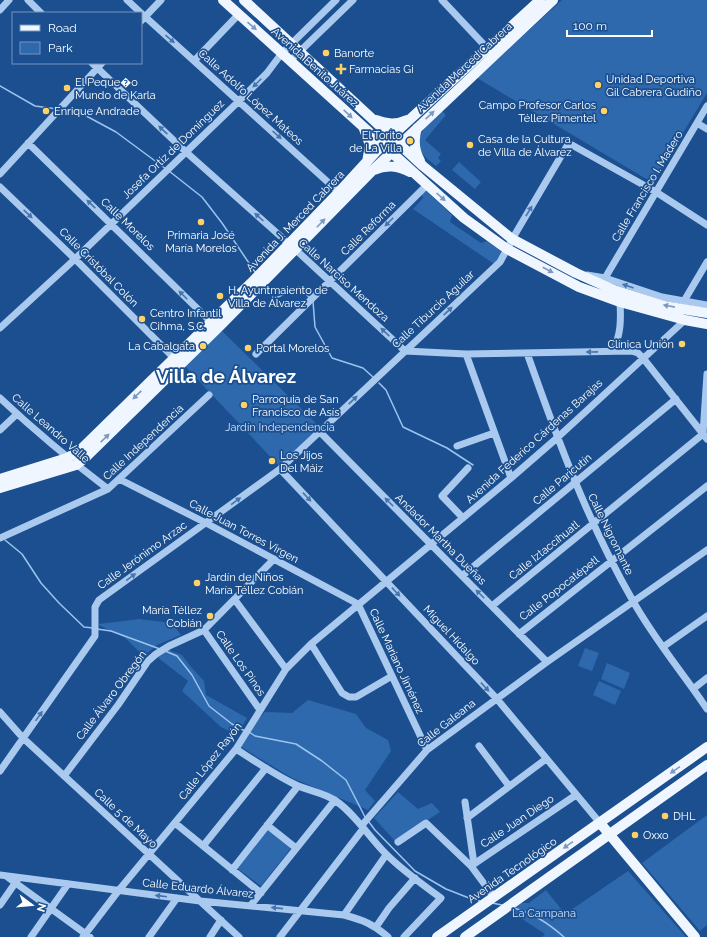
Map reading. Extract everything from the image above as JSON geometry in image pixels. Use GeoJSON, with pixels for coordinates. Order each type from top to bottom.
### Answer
{"type":"FeatureCollection","features":[{"type":"Feature","properties":{"kind":"main road","name":"Avenida Benito Juárez"},"geometry":{"type":"LineString","coordinates":[[223,0],[464,218],[507,249],[580,287],[620,302],[685,320],[707,324]]}},
{"type":"Feature","properties":{"kind":"main road","name":"Avenida Benito Juárez"},"geometry":{"type":"LineString","coordinates":[[244,0],[423,166],[512,239],[576,273],[614,290],[657,303],[707,313]]}},
{"type":"Feature","properties":{"kind":"main road","name":"Avenida J. Merced Cabrera"},"geometry":{"type":"LineString","coordinates":[[76,465],[86,457],[178,361],[260,280],[369,167],[383,144],[487,48],[522,23],[540,0]]}},
{"type":"Feature","properties":{"kind":"main road","name":"Avenida Merced Cabrera"},"geometry":{"type":"LineString","coordinates":[[392,152],[522,23],[553,0]]}},
{"type":"Feature","properties":{"kind":"main road"},"geometry":{"type":"LineString","coordinates":[[375,120],[387,124],[396,124],[411,118]]}},
{"type":"Feature","properties":{"kind":"main road"},"geometry":{"type":"LineString","coordinates":[[417,127],[414,143],[416,152],[423,166]]}},
{"type":"Feature","properties":{"kind":"main road"},"geometry":{"type":"LineString","coordinates":[[363,128],[370,146],[369,167],[391,166],[401,168],[417,175]]}},
{"type":"Feature","properties":{"kind":"main road","name":"Avenida J. Merced Cabrera"},"geometry":{"type":"LineString","coordinates":[[369,167],[392,152]]}},
{"type":"Feature","properties":{"kind":"main road","name":"Avenida J. Merced Cabrera"},"geometry":{"type":"LineString","coordinates":[[0,479],[67,458],[79,451],[178,361],[211,322],[260,280]]}},
{"type":"Feature","properties":{"kind":"main road"},"geometry":{"type":"LineString","coordinates":[[0,488],[76,465]]}},
{"type":"Feature","properties":{"kind":"main road","name":"Avenida Tecnológico"},"geometry":{"type":"LineString","coordinates":[[437,937],[707,747]]}},
{"type":"Feature","properties":{"kind":"main road"},"geometry":{"type":"LineString","coordinates":[[465,937],[707,765]]}},
{"type":"Feature","properties":{"kind":"main road"},"geometry":{"type":"LineString","coordinates":[[600,822],[695,937]]}},
{"type":"Feature","properties":{"kind":"street"},"geometry":{"type":"LineString","coordinates":[[0,10],[9,0]]}},
{"type":"Feature","properties":{"kind":"street"},"geometry":{"type":"LineString","coordinates":[[28,0],[40,12]]}},
{"type":"Feature","properties":{"kind":"street","name":"Calle Adolfo López Mateos"},"geometry":{"type":"LineString","coordinates":[[127,0],[138,12]]}},
{"type":"Feature","properties":{"kind":"street"},"geometry":{"type":"LineString","coordinates":[[142,16],[161,0]]}},
{"type":"Feature","properties":{"kind":"street","name":"Josefa Ortiz de Domínguez"},"geometry":{"type":"LineString","coordinates":[[0,328],[112,224],[239,101],[267,73],[282,53],[336,0]]}},
{"type":"Feature","properties":{"kind":"street"},"geometry":{"type":"LineString","coordinates":[[290,61],[353,0]]}},
{"type":"Feature","properties":{"kind":"street"},"geometry":{"type":"LineString","coordinates":[[442,0],[487,48]]}},
{"type":"Feature","properties":{"kind":"street"},"geometry":{"type":"LineString","coordinates":[[194,60],[239,14]]}},
{"type":"Feature","properties":{"kind":"street","name":"Calle Adolfo López Mateos"},"geometry":{"type":"LineString","coordinates":[[142,16],[194,60],[342,195]]}},
{"type":"Feature","properties":{"kind":"street"},"geometry":{"type":"LineString","coordinates":[[0,174],[97,65]]}},
{"type":"Feature","properties":{"kind":"street","name":"Calle Narciso Mendoza"},"geometry":{"type":"LineString","coordinates":[[97,65],[186,152],[405,351]]}},
{"type":"Feature","properties":{"kind":"street","name":"Calle Francisco I. Madero"},"geometry":{"type":"LineString","coordinates":[[605,278],[707,106]]}},
{"type":"Feature","properties":{"kind":"street"},"geometry":{"type":"LineString","coordinates":[[697,123],[707,129]]}},
{"type":"Feature","properties":{"kind":"street","name":"Calle Morelos"},"geometry":{"type":"LineString","coordinates":[[28,143],[211,322]]}},
{"type":"Feature","properties":{"kind":"street","name":"Calle Tiburcio Aguilar"},"geometry":{"type":"LineString","coordinates":[[282,467],[500,262],[567,146],[572,145],[656,192]]}},
{"type":"Feature","properties":{"kind":"street","name":"Calle Reforma"},"geometry":{"type":"LineString","coordinates":[[256,354],[427,185]]}},
{"type":"Feature","properties":{"kind":"street","name":"Calle Cristóbal Colón"},"geometry":{"type":"LineString","coordinates":[[0,187],[178,361]]}},
{"type":"Feature","properties":{"kind":"street"},"geometry":{"type":"LineString","coordinates":[[656,192],[707,225]]}},
{"type":"Feature","properties":{"kind":"street"},"geometry":{"type":"LineString","coordinates":[[684,301],[707,262]]}},
{"type":"Feature","properties":{"kind":"street"},"geometry":{"type":"LineString","coordinates":[[576,273],[605,278],[656,295],[707,305]]}},
{"type":"Feature","properties":{"kind":"street"},"geometry":{"type":"LineString","coordinates":[[613,351],[620,330],[620,302]]}},
{"type":"Feature","properties":{"kind":"street","name":"Avenida Federico Cárdenas Barajas"},"geometry":{"type":"LineString","coordinates":[[358,604],[511,478],[557,438],[685,320]]}},
{"type":"Feature","properties":{"kind":"street"},"geometry":{"type":"LineString","coordinates":[[405,351],[466,354],[613,351],[631,351],[638,353],[705,437]]}},
{"type":"Feature","properties":{"kind":"street","name":"Calle Nigromante"},"geometry":{"type":"LineString","coordinates":[[527,353],[557,438],[575,483],[611,561],[633,603],[707,709]]}},
{"type":"Feature","properties":{"kind":"street"},"geometry":{"type":"LineString","coordinates":[[466,354],[511,478]]}},
{"type":"Feature","properties":{"kind":"street"},"geometry":{"type":"LineString","coordinates":[[705,437],[707,374]]}},
{"type":"Feature","properties":{"kind":"street","name":"Calle Independencia"},"geometry":{"type":"LineString","coordinates":[[0,538],[108,489],[209,395]]}},
{"type":"Feature","properties":{"kind":"street","name":"Calle Leandro Valle"},"geometry":{"type":"LineString","coordinates":[[0,398],[67,458],[108,489]]}},
{"type":"Feature","properties":{"kind":"street","name":"Calle Paricutín"},"geometry":{"type":"LineString","coordinates":[[462,576],[676,399]]}},
{"type":"Feature","properties":{"kind":"street"},"geometry":{"type":"LineString","coordinates":[[0,430],[17,414]]}},
{"type":"Feature","properties":{"kind":"street","name":"Andador Martha Dueñas"},"geometry":{"type":"LineString","coordinates":[[320,432],[547,662]]}},
{"type":"Feature","properties":{"kind":"street"},"geometry":{"type":"LineString","coordinates":[[457,446],[494,433]]}},
{"type":"Feature","properties":{"kind":"street","name":"Calle Iztaccíhuatl"},"geometry":{"type":"LineString","coordinates":[[492,606],[593,524],[705,437]]}},
{"type":"Feature","properties":{"kind":"street","name":"Calle Jerónimo Arzac"},"geometry":{"type":"LineString","coordinates":[[0,771],[95,636],[95,607],[99,600],[282,467]]}},
{"type":"Feature","properties":{"kind":"street","name":"Miguel Hidalgo"},"geometry":{"type":"LineString","coordinates":[[282,467],[386,581],[497,699],[600,822]]}},
{"type":"Feature","properties":{"kind":"street"},"geometry":{"type":"LineString","coordinates":[[463,518],[442,496],[468,468]]}},
{"type":"Feature","properties":{"kind":"street","name":"Calle Juan Torres Virgen"},"geometry":{"type":"LineString","coordinates":[[118,479],[206,523],[358,604]]}},
{"type":"Feature","properties":{"kind":"street","name":"Calle Popocatépetl"},"geometry":{"type":"LineString","coordinates":[[519,634],[707,486]]}},
{"type":"Feature","properties":{"kind":"street","name":"Calle Galeana"},"geometry":{"type":"LineString","coordinates":[[280,937],[373,812],[427,750],[547,662],[707,550]]}},
{"type":"Feature","properties":{"kind":"street","name":"Calle Álvaro Obregón"},"geometry":{"type":"LineString","coordinates":[[64,776],[148,661],[169,646],[204,630],[274,559]]}},
{"type":"Feature","properties":{"kind":"street"},"geometry":{"type":"LineString","coordinates":[[235,600],[286,669]]}},
{"type":"Feature","properties":{"kind":"street","name":"Calle López Rayón"},"geometry":{"type":"LineString","coordinates":[[86,936],[119,890],[236,749],[286,669],[311,644],[358,604]]}},
{"type":"Feature","properties":{"kind":"street","name":"Calle Mariano Jiménez"},"geometry":{"type":"LineString","coordinates":[[358,604],[427,750]]}},
{"type":"Feature","properties":{"kind":"street"},"geometry":{"type":"LineString","coordinates":[[663,647],[707,616]]}},
{"type":"Feature","properties":{"kind":"street","name":"Calle Los Pinos"},"geometry":{"type":"LineString","coordinates":[[204,630],[260,710]]}},
{"type":"Feature","properties":{"kind":"street"},"geometry":{"type":"LineString","coordinates":[[311,644],[342,693],[349,697],[356,697],[392,676]]}},
{"type":"Feature","properties":{"kind":"street"},"geometry":{"type":"LineString","coordinates":[[693,688],[707,678]]}},
{"type":"Feature","properties":{"kind":"street","name":"Calle 5 de Mayo"},"geometry":{"type":"LineString","coordinates":[[0,712],[23,738],[239,937]]}},
{"type":"Feature","properties":{"kind":"street"},"geometry":{"type":"LineString","coordinates":[[479,746],[509,786]]}},
{"type":"Feature","properties":{"kind":"street"},"geometry":{"type":"LineString","coordinates":[[236,749],[298,786],[334,800],[348,810],[386,855],[441,898],[404,937]]}},
{"type":"Feature","properties":{"kind":"street"},"geometry":{"type":"LineString","coordinates":[[467,818],[546,759]]}},
{"type":"Feature","properties":{"kind":"street"},"geometry":{"type":"LineString","coordinates":[[203,846],[266,768]]}},
{"type":"Feature","properties":{"kind":"street"},"geometry":{"type":"LineString","coordinates":[[232,870],[298,786]]}},
{"type":"Feature","properties":{"kind":"street","name":"Calle Juan Diego"},"geometry":{"type":"LineString","coordinates":[[472,865],[576,795]]}},
{"type":"Feature","properties":{"kind":"street"},"geometry":{"type":"LineString","coordinates":[[251,905],[334,800]]}},
{"type":"Feature","properties":{"kind":"street"},"geometry":{"type":"LineString","coordinates":[[465,802],[472,865]]}},
{"type":"Feature","properties":{"kind":"street"},"geometry":{"type":"LineString","coordinates":[[174,823],[261,893]]}},
{"type":"Feature","properties":{"kind":"street"},"geometry":{"type":"LineString","coordinates":[[398,842],[426,823],[472,865],[493,898]]}},
{"type":"Feature","properties":{"kind":"street"},"geometry":{"type":"LineString","coordinates":[[267,825],[296,848]]}},
{"type":"Feature","properties":{"kind":"street"},"geometry":{"type":"LineString","coordinates":[[344,915],[386,855]]}},
{"type":"Feature","properties":{"kind":"street"},"geometry":{"type":"LineString","coordinates":[[3,875],[17,880],[86,936]]}},
{"type":"Feature","properties":{"kind":"street"},"geometry":{"type":"LineString","coordinates":[[376,927],[389,908],[415,878]]}},
{"type":"Feature","properties":{"kind":"street"},"geometry":{"type":"LineString","coordinates":[[0,905],[17,880]]}},
{"type":"Feature","properties":{"kind":"street","name":"Calle Eduardo Álvarez"},"geometry":{"type":"LineString","coordinates":[[17,880],[68,884],[200,901],[344,915],[360,919],[376,927],[388,937]]}},
{"type":"Feature","properties":{"kind":"street"},"geometry":{"type":"LineString","coordinates":[[31,937],[68,884]]}},
{"type":"Feature","properties":{"kind":"street"},"geometry":{"type":"LineString","coordinates":[[149,937],[177,898]]}},
{"type":"Feature","properties":{"kind":"street"},"geometry":{"type":"LineString","coordinates":[[210,937],[221,920]]}},
{"type":"Feature","properties":{"kind":"green space","name":"Unidad Deportiva Gil Cabrera Gudiño"},"geometry":{"type":"Polygon","coordinates":[[[562,0],[707,0],[707,93],[653,183],[477,78],[562,0]]]}},
{"type":"Feature","properties":{"kind":"green space"},"geometry":{"type":"Polygon","coordinates":[[[442,111],[446,115],[425,140],[441,154],[438,158],[441,161],[436,166],[422,153],[419,147],[419,141],[420,135],[428,124],[442,111]]]}},
{"type":"Feature","properties":{"kind":"green space"},"geometry":{"type":"Polygon","coordinates":[[[459,162],[481,182],[475,189],[452,170],[459,162]]]}},
{"type":"Feature","properties":{"kind":"green space"},"geometry":{"type":"Polygon","coordinates":[[[426,191],[452,215],[450,222],[481,243],[487,241],[501,250],[501,257],[494,264],[413,209],[423,198],[422,194],[426,191]]]}},
{"type":"Feature","properties":{"kind":"green space","name":"Jardín Independencia"},"geometry":{"type":"Polygon","coordinates":[[[220,329],[321,428],[279,466],[184,365],[220,329]]]}},
{"type":"Feature","properties":{"kind":"green space"},"geometry":{"type":"Polygon","coordinates":[[[139,619],[172,623],[181,635],[157,645],[144,656],[125,638],[99,625],[139,619]]]}},
{"type":"Feature","properties":{"kind":"green space"},"geometry":{"type":"Polygon","coordinates":[[[169,648],[171,651],[182,655],[204,681],[206,695],[247,718],[237,735],[221,727],[182,691],[188,681],[157,657],[169,648]]]}},
{"type":"Feature","properties":{"kind":"green space"},"geometry":{"type":"Polygon","coordinates":[[[585,648],[599,653],[592,671],[578,666],[585,648]]]}},
{"type":"Feature","properties":{"kind":"green space"},"geometry":{"type":"Polygon","coordinates":[[[607,663],[630,673],[624,689],[601,679],[607,663]]]}},
{"type":"Feature","properties":{"kind":"green space"},"geometry":{"type":"Polygon","coordinates":[[[599,681],[621,691],[615,705],[593,695],[599,681]]]}},
{"type":"Feature","properties":{"kind":"green space"},"geometry":{"type":"Polygon","coordinates":[[[308,700],[356,714],[366,728],[388,740],[391,751],[365,790],[375,801],[368,810],[292,778],[241,747],[258,719],[265,712],[292,713],[308,700]]]}},
{"type":"Feature","properties":{"kind":"green space"},"geometry":{"type":"Polygon","coordinates":[[[398,792],[418,809],[432,803],[440,812],[395,841],[374,818],[398,792]]]}},
{"type":"Feature","properties":{"kind":"green space"},"geometry":{"type":"Polygon","coordinates":[[[707,815],[707,925],[700,931],[642,863],[707,815]]]}},
{"type":"Feature","properties":{"kind":"green space"},"geometry":{"type":"Polygon","coordinates":[[[268,829],[291,848],[261,886],[237,868],[268,829]]]}},
{"type":"Feature","properties":{"kind":"green space","name":"La Campana"},"geometry":{"type":"Polygon","coordinates":[[[628,871],[686,937],[542,937],[545,934],[510,911],[522,903],[529,903],[546,890],[565,914],[628,871]]]}},
{"type":"Feature","properties":{"kind":"waterway"},"geometry":{"type":"LineString","coordinates":[[0,86],[35,106],[57,109]]}},
{"type":"Feature","properties":{"kind":"waterway"},"geometry":{"type":"LineString","coordinates":[[63,109],[77,111],[116,132],[166,169]]}},
{"type":"Feature","properties":{"kind":"waterway"},"geometry":{"type":"LineString","coordinates":[[169,171],[202,197],[222,223],[255,272]]}},
{"type":"Feature","properties":{"kind":"waterway"},"geometry":{"type":"LineString","coordinates":[[264,287],[276,298],[299,287],[310,298]]}},
{"type":"Feature","properties":{"kind":"waterway"},"geometry":{"type":"LineString","coordinates":[[313,301],[315,327],[332,358],[363,368],[373,377]]}},
{"type":"Feature","properties":{"kind":"waterway"},"geometry":{"type":"LineString","coordinates":[[379,383],[386,390],[403,427],[447,448],[473,465]]}},
{"type":"Feature","properties":{"kind":"waterway"},"geometry":{"type":"LineString","coordinates":[[5,540],[22,554],[41,583],[59,603],[84,627],[93,628]]}},
{"type":"Feature","properties":{"kind":"waterway"},"geometry":{"type":"LineString","coordinates":[[97,629],[111,631],[160,649]]}},
{"type":"Feature","properties":{"kind":"waterway"},"geometry":{"type":"LineString","coordinates":[[165,651],[177,656],[192,675],[209,706],[232,724],[245,731]]}},
{"type":"Feature","properties":{"kind":"waterway"},"geometry":{"type":"LineString","coordinates":[[249,732],[255,736],[296,744],[322,761],[346,780],[365,817]]}},
{"type":"Feature","properties":{"kind":"waterway"},"geometry":{"type":"LineString","coordinates":[[369,822],[415,871],[446,889],[480,901]]}},
{"type":"Feature","properties":{"kind":"waterway"},"geometry":{"type":"LineString","coordinates":[[492,903],[502,905]]}},
{"type":"Feature","properties":{"kind":"waterway"},"geometry":{"type":"LineString","coordinates":[[514,908],[528,913],[552,927],[564,937]]}},
{"type":"Feature","properties":{"kind":"place","name":"Banorte"},"geometry":{"type":"Point","coordinates":[326,53]}},
{"type":"Feature","properties":{"kind":"place","name":"Farmacias Gi"},"geometry":{"type":"Point","coordinates":[341,69]}},
{"type":"Feature","properties":{"kind":"place","name":"Unidad Deportiva Gil Cabrera Gudiño"},"geometry":{"type":"Point","coordinates":[598,85]}},
{"type":"Feature","properties":{"kind":"place","name":"El Peque�o Mundo de Karla"},"geometry":{"type":"Point","coordinates":[67,88]}},
{"type":"Feature","properties":{"kind":"place","name":"Enrique Andrade"},"geometry":{"type":"Point","coordinates":[46,111]}},
{"type":"Feature","properties":{"kind":"place","name":"Campo Profesor Carlos Téllez Pimentel"},"geometry":{"type":"Point","coordinates":[604,111]}},
{"type":"Feature","properties":{"kind":"place","name":"El Torito de La Villa"},"geometry":{"type":"Point","coordinates":[410,141]}},
{"type":"Feature","properties":{"kind":"place","name":"Casa de la Cultura de Villa de Álvarez"},"geometry":{"type":"Point","coordinates":[470,145]}},
{"type":"Feature","properties":{"kind":"place","name":"Primaria José María Morelos"},"geometry":{"type":"Point","coordinates":[201,222]}},
{"type":"Feature","properties":{"kind":"place","name":"H. Ayuntmaiento de Villa de Álvarez"},"geometry":{"type":"Point","coordinates":[220,296]}},
{"type":"Feature","properties":{"kind":"place","name":"Centro Infantil Cihma, S.C."},"geometry":{"type":"Point","coordinates":[142,319]}},
{"type":"Feature","properties":{"kind":"place","name":"Clínica Unión"},"geometry":{"type":"Point","coordinates":[682,344]}},
{"type":"Feature","properties":{"kind":"place","name":"La Cabalgata"},"geometry":{"type":"Point","coordinates":[203,346]}},
{"type":"Feature","properties":{"kind":"place","name":"Portal Morelos"},"geometry":{"type":"Point","coordinates":[248,348]}},
{"type":"Feature","properties":{"kind":"place","name":"Parroquia de San Francisco de Asís"},"geometry":{"type":"Point","coordinates":[244,405]}},
{"type":"Feature","properties":{"kind":"place","name":"Los Jijos Del Máiz"},"geometry":{"type":"Point","coordinates":[272,461]}},
{"type":"Feature","properties":{"kind":"place","name":"Jardín de Niños María Téllez Cobián"},"geometry":{"type":"Point","coordinates":[197,583]}},
{"type":"Feature","properties":{"kind":"place","name":"María Téllez Cobián"},"geometry":{"type":"Point","coordinates":[210,616]}},
{"type":"Feature","properties":{"kind":"place","name":"DHL"},"geometry":{"type":"Point","coordinates":[665,816]}},
{"type":"Feature","properties":{"kind":"place","name":"Oxxo"},"geometry":{"type":"Point","coordinates":[635,835]}},
{"type":"Feature","properties":{"kind":"district","name":"Villa de Álvarez"},"geometry":{"type":"Point","coordinates":[226,376]}}]}
